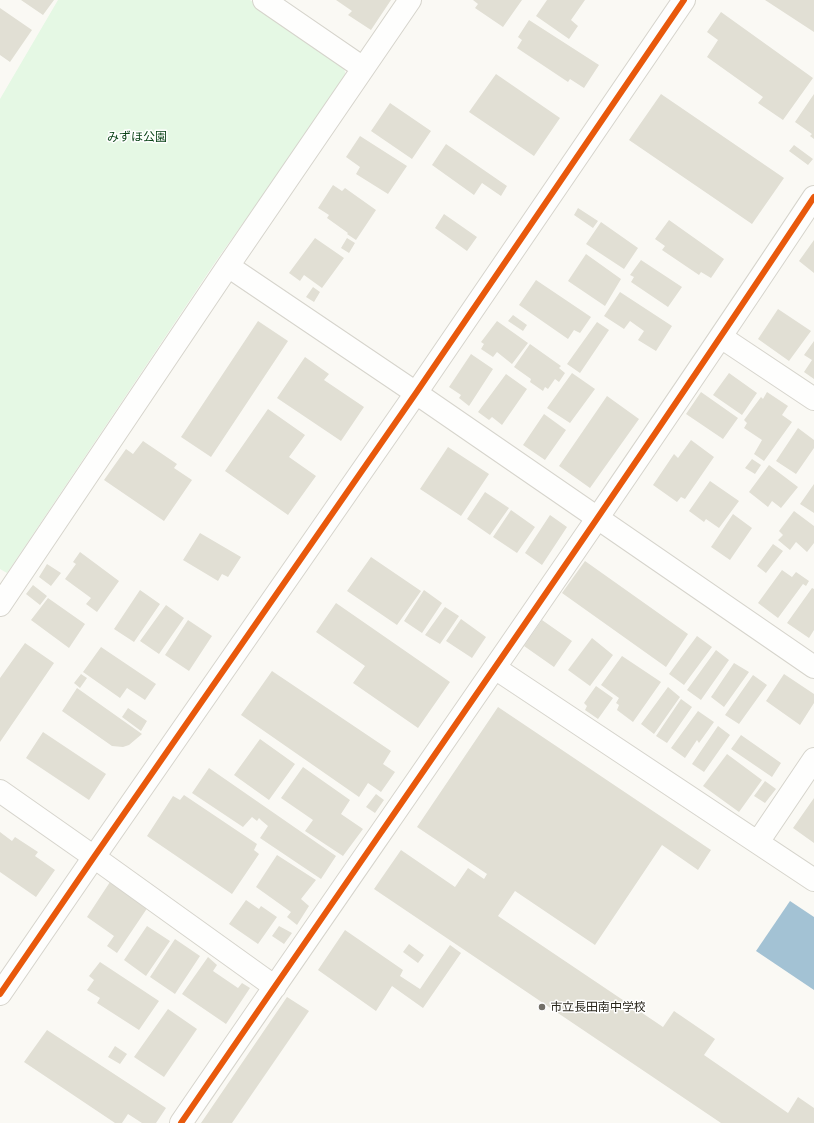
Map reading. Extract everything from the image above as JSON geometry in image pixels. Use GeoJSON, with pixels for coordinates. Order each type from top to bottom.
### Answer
{"type":"FeatureCollection","features":[{"type":"Feature","properties":{"kind":"street"},"geometry":{"type":"LineString","coordinates":[[264,0],[363,68]]}},
{"type":"Feature","properties":{"kind":"street"},"geometry":{"type":"LineString","coordinates":[[3,595],[410,0]]}},
{"type":"Feature","properties":{"kind":"street"},"geometry":{"type":"LineString","coordinates":[[0,994],[416,393],[684,0]]}},
{"type":"Feature","properties":{"kind":"street"},"geometry":{"type":"LineString","coordinates":[[181,1123],[495,668],[721,337],[814,197]]}},
{"type":"Feature","properties":{"kind":"street"},"geometry":{"type":"LineString","coordinates":[[228,266],[416,393],[814,667]]}},
{"type":"Feature","properties":{"kind":"street"},"geometry":{"type":"LineString","coordinates":[[721,337],[814,399]]}},
{"type":"Feature","properties":{"kind":"street"},"geometry":{"type":"LineString","coordinates":[[495,668],[814,880]]}},
{"type":"Feature","properties":{"kind":"street"},"geometry":{"type":"LineString","coordinates":[[758,842],[814,759]]}},
{"type":"Feature","properties":{"kind":"street"},"geometry":{"type":"LineString","coordinates":[[0,791],[275,987]]}},
{"type":"Feature","properties":{"kind":"green space","name":"みずほ公園"},"geometry":{"type":"Polygon","coordinates":[[[58,0],[250,0],[343,62],[346,78],[216,261],[7,573],[0,569],[0,99],[58,0]]]}},
{"type":"Feature","properties":{"kind":"water"},"geometry":{"type":"Polygon","coordinates":[[[790,901],[814,917],[814,990],[756,951],[790,901]]]}},
{"type":"Feature","properties":{"kind":"building"},"geometry":{"type":"Polygon","coordinates":[[[21,0],[54,0],[43,15],[21,0]]]}},
{"type":"Feature","properties":{"kind":"building"},"geometry":{"type":"Polygon","coordinates":[[[336,0],[391,0],[371,30],[348,15],[352,11],[336,0]]]}},
{"type":"Feature","properties":{"kind":"building"},"geometry":{"type":"Polygon","coordinates":[[[473,0],[522,0],[503,27],[475,8],[478,4],[473,0]]]}},
{"type":"Feature","properties":{"kind":"building"},"geometry":{"type":"Polygon","coordinates":[[[547,0],[585,0],[571,20],[578,26],[569,39],[536,16],[547,0]]]}},
{"type":"Feature","properties":{"kind":"building"},"geometry":{"type":"Polygon","coordinates":[[[765,0],[814,0],[814,32],[765,0]]]}},
{"type":"Feature","properties":{"kind":"building"},"geometry":{"type":"Polygon","coordinates":[[[0,8],[32,30],[10,62],[0,55],[0,8]]]}},
{"type":"Feature","properties":{"kind":"building"},"geometry":{"type":"Polygon","coordinates":[[[721,12],[813,78],[783,120],[758,103],[763,97],[707,57],[718,40],[707,32],[721,12]]]}},
{"type":"Feature","properties":{"kind":"building"},"geometry":{"type":"Polygon","coordinates":[[[529,20],[599,65],[584,88],[570,79],[568,82],[517,48],[522,40],[518,37],[529,20]]]}},
{"type":"Feature","properties":{"kind":"building"},"geometry":{"type":"Polygon","coordinates":[[[496,74],[560,118],[534,156],[469,112],[496,74]]]}},
{"type":"Feature","properties":{"kind":"building"},"geometry":{"type":"Polygon","coordinates":[[[661,94],[784,178],[752,224],[629,140],[661,94]]]}},
{"type":"Feature","properties":{"kind":"building"},"geometry":{"type":"Polygon","coordinates":[[[814,94],[814,139],[810,136],[812,134],[795,122],[814,94]]]}},
{"type":"Feature","properties":{"kind":"building"},"geometry":{"type":"Polygon","coordinates":[[[390,103],[431,131],[412,159],[371,131],[390,103]]]}},
{"type":"Feature","properties":{"kind":"building"},"geometry":{"type":"Polygon","coordinates":[[[360,136],[407,166],[388,194],[356,174],[360,167],[346,157],[360,136]]]}},
{"type":"Feature","properties":{"kind":"building"},"geometry":{"type":"Polygon","coordinates":[[[446,144],[507,186],[501,196],[482,183],[474,195],[432,165],[446,144]]]}},
{"type":"Feature","properties":{"kind":"building"},"geometry":{"type":"Polygon","coordinates":[[[794,145],[813,159],[808,165],[789,151],[794,145]]]}},
{"type":"Feature","properties":{"kind":"building"},"geometry":{"type":"Polygon","coordinates":[[[333,185],[342,191],[345,188],[376,210],[356,240],[327,218],[329,215],[318,208],[333,185]]]}},
{"type":"Feature","properties":{"kind":"building"},"geometry":{"type":"Polygon","coordinates":[[[578,208],[598,221],[593,228],[574,215],[578,208]]]}},
{"type":"Feature","properties":{"kind":"building"},"geometry":{"type":"Polygon","coordinates":[[[444,214],[477,237],[467,251],[435,228],[444,214]]]}},
{"type":"Feature","properties":{"kind":"building"},"geometry":{"type":"Polygon","coordinates":[[[669,220],[724,259],[711,278],[701,272],[699,275],[662,250],[665,246],[655,239],[669,220]]]}},
{"type":"Feature","properties":{"kind":"building"},"geometry":{"type":"Polygon","coordinates":[[[601,222],[638,248],[624,269],[586,244],[601,222]]]}},
{"type":"Feature","properties":{"kind":"building"},"geometry":{"type":"Polygon","coordinates":[[[315,238],[344,258],[322,288],[304,275],[300,281],[289,273],[315,238]]]}},
{"type":"Feature","properties":{"kind":"building"},"geometry":{"type":"Polygon","coordinates":[[[347,238],[355,243],[349,253],[341,248],[347,238]]]}},
{"type":"Feature","properties":{"kind":"building"},"geometry":{"type":"Polygon","coordinates":[[[814,240],[814,273],[799,261],[814,240]]]}},
{"type":"Feature","properties":{"kind":"building"},"geometry":{"type":"Polygon","coordinates":[[[586,254],[621,279],[605,306],[568,281],[586,254]]]}},
{"type":"Feature","properties":{"kind":"building"},"geometry":{"type":"Polygon","coordinates":[[[641,260],[682,287],[668,307],[631,282],[634,277],[630,275],[641,260]]]}},
{"type":"Feature","properties":{"kind":"building"},"geometry":{"type":"Polygon","coordinates":[[[536,280],[591,317],[580,333],[574,330],[568,339],[519,305],[536,280]]]}},
{"type":"Feature","properties":{"kind":"building"},"geometry":{"type":"Polygon","coordinates":[[[313,287],[320,292],[314,302],[306,297],[313,287]]]}},
{"type":"Feature","properties":{"kind":"building"},"geometry":{"type":"Polygon","coordinates":[[[620,292],[672,326],[656,351],[638,340],[644,331],[630,321],[624,329],[604,316],[620,292]]]}},
{"type":"Feature","properties":{"kind":"building"},"geometry":{"type":"Polygon","coordinates":[[[778,309],[811,331],[789,361],[758,339],[778,309]]]}},
{"type":"Feature","properties":{"kind":"building"},"geometry":{"type":"Polygon","coordinates":[[[513,315],[527,325],[523,331],[508,321],[513,315]]]}},
{"type":"Feature","properties":{"kind":"building"},"geometry":{"type":"Polygon","coordinates":[[[258,321],[288,341],[211,457],[181,437],[258,321]]]}},
{"type":"Feature","properties":{"kind":"building"},"geometry":{"type":"Polygon","coordinates":[[[497,321],[528,343],[512,364],[497,352],[493,357],[481,349],[484,344],[481,342],[497,321]]]}},
{"type":"Feature","properties":{"kind":"building"},"geometry":{"type":"Polygon","coordinates":[[[597,322],[609,330],[580,373],[567,364],[597,322]]]}},
{"type":"Feature","properties":{"kind":"building"},"geometry":{"type":"Polygon","coordinates":[[[814,341],[814,379],[804,372],[812,360],[804,355],[814,341]]]}},
{"type":"Feature","properties":{"kind":"building"},"geometry":{"type":"Polygon","coordinates":[[[530,344],[561,366],[559,368],[565,373],[559,382],[555,379],[548,389],[545,387],[543,391],[530,382],[531,379],[514,367],[530,344]]]}},
{"type":"Feature","properties":{"kind":"building"},"geometry":{"type":"Polygon","coordinates":[[[471,354],[493,369],[469,406],[459,398],[461,395],[449,387],[471,354]]]}},
{"type":"Feature","properties":{"kind":"building"},"geometry":{"type":"Polygon","coordinates":[[[305,357],[329,374],[324,380],[364,407],[341,441],[277,398],[305,357]]]}},
{"type":"Feature","properties":{"kind":"building"},"geometry":{"type":"Polygon","coordinates":[[[572,373],[595,389],[570,423],[547,408],[572,373]]]}},
{"type":"Feature","properties":{"kind":"building"},"geometry":{"type":"Polygon","coordinates":[[[729,373],[757,393],[742,415],[713,395],[729,373]]]}},
{"type":"Feature","properties":{"kind":"building"},"geometry":{"type":"Polygon","coordinates":[[[506,374],[527,389],[502,425],[492,417],[489,420],[478,412],[506,374]]]}},
{"type":"Feature","properties":{"kind":"building"},"geometry":{"type":"Polygon","coordinates":[[[701,392],[738,418],[723,439],[686,414],[701,392]]]}},
{"type":"Feature","properties":{"kind":"building"},"geometry":{"type":"Polygon","coordinates":[[[767,392],[788,406],[782,415],[792,422],[764,461],[754,454],[762,440],[744,428],[747,423],[744,420],[761,397],[763,399],[767,392]]]}},
{"type":"Feature","properties":{"kind":"building"},"geometry":{"type":"Polygon","coordinates":[[[607,396],[639,419],[590,488],[559,466],[607,396]]]}},
{"type":"Feature","properties":{"kind":"building"},"geometry":{"type":"Polygon","coordinates":[[[268,409],[305,435],[289,457],[316,476],[288,515],[225,471],[268,409]]]}},
{"type":"Feature","properties":{"kind":"building"},"geometry":{"type":"Polygon","coordinates":[[[544,414],[566,430],[545,460],[523,445],[544,414]]]}},
{"type":"Feature","properties":{"kind":"building"},"geometry":{"type":"Polygon","coordinates":[[[798,428],[814,440],[814,448],[796,474],[776,461],[798,428]]]}},
{"type":"Feature","properties":{"kind":"building"},"geometry":{"type":"Polygon","coordinates":[[[691,440],[714,457],[685,499],[681,497],[677,502],[653,485],[674,454],[678,458],[691,440]]]}},
{"type":"Feature","properties":{"kind":"building"},"geometry":{"type":"Polygon","coordinates":[[[143,441],[177,464],[174,468],[192,480],[164,521],[104,480],[126,449],[133,454],[143,441]]]}},
{"type":"Feature","properties":{"kind":"building"},"geometry":{"type":"Polygon","coordinates":[[[448,447],[489,474],[461,516],[420,489],[448,447]]]}},
{"type":"Feature","properties":{"kind":"building"},"geometry":{"type":"Polygon","coordinates":[[[752,459],[761,465],[755,474],[745,468],[752,459]]]}},
{"type":"Feature","properties":{"kind":"building"},"geometry":{"type":"Polygon","coordinates":[[[769,465],[798,487],[781,508],[772,501],[768,507],[749,492],[769,465]]]}},
{"type":"Feature","properties":{"kind":"building"},"geometry":{"type":"Polygon","coordinates":[[[710,481],[739,501],[719,528],[706,519],[704,522],[689,511],[710,481]]]}},
{"type":"Feature","properties":{"kind":"building"},"geometry":{"type":"Polygon","coordinates":[[[814,484],[814,513],[800,504],[814,484]]]}},
{"type":"Feature","properties":{"kind":"building"},"geometry":{"type":"Polygon","coordinates":[[[485,492],[509,508],[490,535],[467,519],[485,492]]]}},
{"type":"Feature","properties":{"kind":"building"},"geometry":{"type":"Polygon","coordinates":[[[511,510],[535,527],[517,553],[493,537],[511,510]]]}},
{"type":"Feature","properties":{"kind":"building"},"geometry":{"type":"Polygon","coordinates":[[[794,511],[814,526],[814,543],[807,552],[796,542],[790,550],[778,540],[783,535],[779,531],[794,511]]]}},
{"type":"Feature","properties":{"kind":"building"},"geometry":{"type":"Polygon","coordinates":[[[733,514],[752,528],[730,560],[711,547],[733,514]]]}},
{"type":"Feature","properties":{"kind":"building"},"geometry":{"type":"Polygon","coordinates":[[[550,515],[567,527],[542,565],[525,553],[550,515]]]}},
{"type":"Feature","properties":{"kind":"building"},"geometry":{"type":"Polygon","coordinates":[[[200,533],[241,557],[228,577],[222,574],[218,581],[183,560],[200,533]]]}},
{"type":"Feature","properties":{"kind":"building"},"geometry":{"type":"Polygon","coordinates":[[[773,544],[783,551],[766,573],[757,566],[773,544]]]}},
{"type":"Feature","properties":{"kind":"building"},"geometry":{"type":"Polygon","coordinates":[[[80,552],[119,581],[97,612],[86,604],[91,598],[65,579],[76,564],[73,562],[80,552]]]}},
{"type":"Feature","properties":{"kind":"building"},"geometry":{"type":"Polygon","coordinates":[[[371,557],[421,591],[397,625],[347,591],[371,557]]]}},
{"type":"Feature","properties":{"kind":"building"},"geometry":{"type":"Polygon","coordinates":[[[585,561],[688,634],[666,667],[562,593],[585,561]]]}},
{"type":"Feature","properties":{"kind":"building"},"geometry":{"type":"Polygon","coordinates":[[[47,564],[61,573],[51,586],[39,577],[47,564]]]}},
{"type":"Feature","properties":{"kind":"building"},"geometry":{"type":"Polygon","coordinates":[[[782,570],[792,577],[796,572],[809,581],[806,586],[803,584],[778,618],[758,603],[782,570]]]}},
{"type":"Feature","properties":{"kind":"building"},"geometry":{"type":"Polygon","coordinates":[[[33,585],[47,596],[40,605],[26,594],[33,585]]]}},
{"type":"Feature","properties":{"kind":"building"},"geometry":{"type":"Polygon","coordinates":[[[812,588],[814,589],[814,630],[809,638],[787,623],[812,588]]]}},
{"type":"Feature","properties":{"kind":"building"},"geometry":{"type":"Polygon","coordinates":[[[140,590],[160,604],[134,642],[114,629],[140,590]]]}},
{"type":"Feature","properties":{"kind":"building"},"geometry":{"type":"Polygon","coordinates":[[[424,590],[442,603],[422,633],[404,621],[424,590]]]}},
{"type":"Feature","properties":{"kind":"building"},"geometry":{"type":"Polygon","coordinates":[[[48,598],[85,624],[69,648],[31,620],[48,598]]]}},
{"type":"Feature","properties":{"kind":"building"},"geometry":{"type":"Polygon","coordinates":[[[336,603],[450,682],[418,728],[353,683],[365,666],[316,632],[336,603]]]}},
{"type":"Feature","properties":{"kind":"building"},"geometry":{"type":"Polygon","coordinates":[[[166,605],[184,618],[159,654],[140,641],[166,605]]]}},
{"type":"Feature","properties":{"kind":"building"},"geometry":{"type":"Polygon","coordinates":[[[445,607],[459,616],[440,644],[425,635],[445,607]]]}},
{"type":"Feature","properties":{"kind":"building"},"geometry":{"type":"Polygon","coordinates":[[[461,619],[486,637],[472,658],[446,641],[461,619]]]}},
{"type":"Feature","properties":{"kind":"building"},"geometry":{"type":"Polygon","coordinates":[[[188,620],[212,636],[189,671],[165,655],[188,620]]]}},
{"type":"Feature","properties":{"kind":"building"},"geometry":{"type":"Polygon","coordinates":[[[542,620],[572,641],[554,667],[524,646],[542,620]]]}},
{"type":"Feature","properties":{"kind":"building"},"geometry":{"type":"Polygon","coordinates":[[[697,636],[712,647],[684,685],[669,674],[697,636]]]}},
{"type":"Feature","properties":{"kind":"building"},"geometry":{"type":"Polygon","coordinates":[[[592,638],[613,655],[590,686],[568,670],[592,638]]]}},
{"type":"Feature","properties":{"kind":"building"},"geometry":{"type":"Polygon","coordinates":[[[25,643],[54,663],[0,742],[0,678],[25,643]]]}},
{"type":"Feature","properties":{"kind":"building"},"geometry":{"type":"Polygon","coordinates":[[[101,647],[156,684],[145,700],[127,688],[120,698],[83,672],[101,647]]]}},
{"type":"Feature","properties":{"kind":"building"},"geometry":{"type":"Polygon","coordinates":[[[716,650],[729,660],[701,700],[687,690],[716,650]]]}},
{"type":"Feature","properties":{"kind":"building"},"geometry":{"type":"Polygon","coordinates":[[[622,656],[661,682],[633,722],[617,710],[619,705],[616,703],[619,698],[601,685],[622,656]]]}},
{"type":"Feature","properties":{"kind":"building"},"geometry":{"type":"Polygon","coordinates":[[[734,663],[749,672],[724,707],[711,697],[734,663]]]}},
{"type":"Feature","properties":{"kind":"building"},"geometry":{"type":"Polygon","coordinates":[[[272,671],[391,751],[383,764],[395,772],[381,792],[368,783],[359,797],[241,715],[272,671]]]}},
{"type":"Feature","properties":{"kind":"building"},"geometry":{"type":"Polygon","coordinates":[[[81,674],[87,678],[80,688],[74,683],[81,674]]]}},
{"type":"Feature","properties":{"kind":"building"},"geometry":{"type":"Polygon","coordinates":[[[784,674],[814,694],[814,703],[800,725],[766,701],[784,674]]]}},
{"type":"Feature","properties":{"kind":"building"},"geometry":{"type":"Polygon","coordinates":[[[753,675],[767,685],[739,724],[725,715],[753,675]]]}},
{"type":"Feature","properties":{"kind":"building"},"geometry":{"type":"Polygon","coordinates":[[[596,686],[613,698],[598,719],[585,710],[587,706],[584,703],[596,686]]]}},
{"type":"Feature","properties":{"kind":"building"},"geometry":{"type":"Polygon","coordinates":[[[668,687],[680,697],[654,734],[641,724],[668,687]]]}},
{"type":"Feature","properties":{"kind":"building"},"geometry":{"type":"Polygon","coordinates":[[[77,688],[142,734],[129,745],[123,747],[112,746],[62,711],[77,688]]]}},
{"type":"Feature","properties":{"kind":"building"},"geometry":{"type":"Polygon","coordinates":[[[681,699],[692,707],[667,743],[656,736],[681,699]]]}},
{"type":"Feature","properties":{"kind":"building"},"geometry":{"type":"Polygon","coordinates":[[[498,707],[711,850],[698,870],[662,845],[595,945],[515,891],[498,916],[663,1027],[674,1011],[715,1039],[704,1055],[788,1113],[798,1097],[814,1108],[814,1123],[721,1123],[374,889],[401,850],[455,887],[468,868],[484,879],[487,874],[417,827],[498,707]]]}},
{"type":"Feature","properties":{"kind":"building"},"geometry":{"type":"Polygon","coordinates":[[[128,708],[147,721],[141,731],[122,717],[128,708]]]}},
{"type":"Feature","properties":{"kind":"building"},"geometry":{"type":"Polygon","coordinates":[[[698,711],[714,722],[699,743],[697,740],[685,758],[671,748],[698,711]]]}},
{"type":"Feature","properties":{"kind":"building"},"geometry":{"type":"Polygon","coordinates":[[[718,726],[730,735],[704,772],[692,764],[718,726]]]}},
{"type":"Feature","properties":{"kind":"building"},"geometry":{"type":"Polygon","coordinates":[[[43,732],[106,774],[89,800],[26,758],[43,732]]]}},
{"type":"Feature","properties":{"kind":"building"},"geometry":{"type":"Polygon","coordinates":[[[741,735],[781,763],[772,777],[731,749],[741,735]]]}},
{"type":"Feature","properties":{"kind":"building"},"geometry":{"type":"Polygon","coordinates":[[[260,739],[295,764],[269,800],[234,775],[260,739]]]}},
{"type":"Feature","properties":{"kind":"building"},"geometry":{"type":"Polygon","coordinates":[[[727,754],[762,780],[739,812],[703,786],[727,754]]]}},
{"type":"Feature","properties":{"kind":"building"},"geometry":{"type":"Polygon","coordinates":[[[303,767],[350,800],[341,814],[363,829],[343,856],[305,831],[313,820],[281,798],[303,767]]]}},
{"type":"Feature","properties":{"kind":"building"},"geometry":{"type":"Polygon","coordinates":[[[209,768],[336,856],[321,879],[260,838],[268,826],[259,818],[257,821],[252,817],[243,827],[192,793],[209,768]]]}},
{"type":"Feature","properties":{"kind":"building"},"geometry":{"type":"Polygon","coordinates":[[[765,781],[776,789],[765,803],[754,796],[765,781]]]}},
{"type":"Feature","properties":{"kind":"building"},"geometry":{"type":"Polygon","coordinates":[[[376,794],[384,800],[375,813],[366,807],[376,794]]]}},
{"type":"Feature","properties":{"kind":"building"},"geometry":{"type":"Polygon","coordinates":[[[184,795],[257,844],[254,850],[259,854],[232,894],[147,836],[173,796],[180,800],[184,795]]]}},
{"type":"Feature","properties":{"kind":"building"},"geometry":{"type":"Polygon","coordinates":[[[814,798],[814,843],[793,828],[814,798]]]}},
{"type":"Feature","properties":{"kind":"building"},"geometry":{"type":"Polygon","coordinates":[[[0,832],[12,841],[15,837],[38,852],[35,856],[55,870],[36,897],[0,872],[0,832]]]}},
{"type":"Feature","properties":{"kind":"building"},"geometry":{"type":"Polygon","coordinates":[[[277,855],[316,880],[301,899],[309,906],[297,925],[287,917],[291,912],[256,887],[277,855]]]}},
{"type":"Feature","properties":{"kind":"building"},"geometry":{"type":"Polygon","coordinates":[[[110,882],[148,907],[117,953],[107,946],[114,936],[87,917],[110,882]]]}},
{"type":"Feature","properties":{"kind":"building"},"geometry":{"type":"Polygon","coordinates":[[[246,900],[259,909],[261,906],[277,917],[258,944],[229,924],[246,900]]]}},
{"type":"Feature","properties":{"kind":"building"},"geometry":{"type":"Polygon","coordinates":[[[147,926],[170,941],[146,976],[124,960],[147,926]]]}},
{"type":"Feature","properties":{"kind":"building"},"geometry":{"type":"Polygon","coordinates":[[[279,926],[292,933],[284,944],[272,936],[279,926]]]}},
{"type":"Feature","properties":{"kind":"building"},"geometry":{"type":"Polygon","coordinates":[[[345,930],[403,970],[400,976],[420,989],[450,945],[461,953],[423,1008],[392,986],[376,1011],[318,970],[345,930]]]}},
{"type":"Feature","properties":{"kind":"building"},"geometry":{"type":"Polygon","coordinates":[[[175,939],[200,956],[175,994],[150,977],[175,939]]]}},
{"type":"Feature","properties":{"kind":"building"},"geometry":{"type":"Polygon","coordinates":[[[409,944],[424,955],[418,963],[403,952],[409,944]]]}},
{"type":"Feature","properties":{"kind":"building"},"geometry":{"type":"Polygon","coordinates":[[[208,957],[217,965],[213,971],[238,988],[242,983],[250,988],[226,1024],[182,994],[208,957]]]}},
{"type":"Feature","properties":{"kind":"building"},"geometry":{"type":"Polygon","coordinates":[[[100,962],[159,1001],[139,1030],[97,1003],[100,998],[87,990],[94,980],[89,976],[100,962]]]}},
{"type":"Feature","properties":{"kind":"building"},"geometry":{"type":"Polygon","coordinates":[[[287,997],[309,1011],[232,1123],[201,1123],[287,997]]]}},
{"type":"Feature","properties":{"kind":"building"},"geometry":{"type":"Polygon","coordinates":[[[168,1009],[197,1029],[164,1077],[134,1057],[168,1009]]]}},
{"type":"Feature","properties":{"kind":"building"},"geometry":{"type":"Polygon","coordinates":[[[47,1030],[166,1108],[156,1123],[142,1123],[128,1114],[122,1123],[115,1123],[24,1062],[47,1030]]]}},
{"type":"Feature","properties":{"kind":"building"},"geometry":{"type":"Polygon","coordinates":[[[115,1046],[127,1054],[120,1064],[108,1057],[115,1046]]]}},
{"type":"Feature","properties":{"kind":"cycle path"},"geometry":{"type":"LineString","coordinates":[[0,994],[416,393],[684,0]]}},
{"type":"Feature","properties":{"kind":"cycle path"},"geometry":{"type":"LineString","coordinates":[[181,1123],[578,546],[814,197]]}},
{"type":"Feature","properties":{"kind":"place","name":"市立長田南中学校"},"geometry":{"type":"Point","coordinates":[542,1007]}}]}
